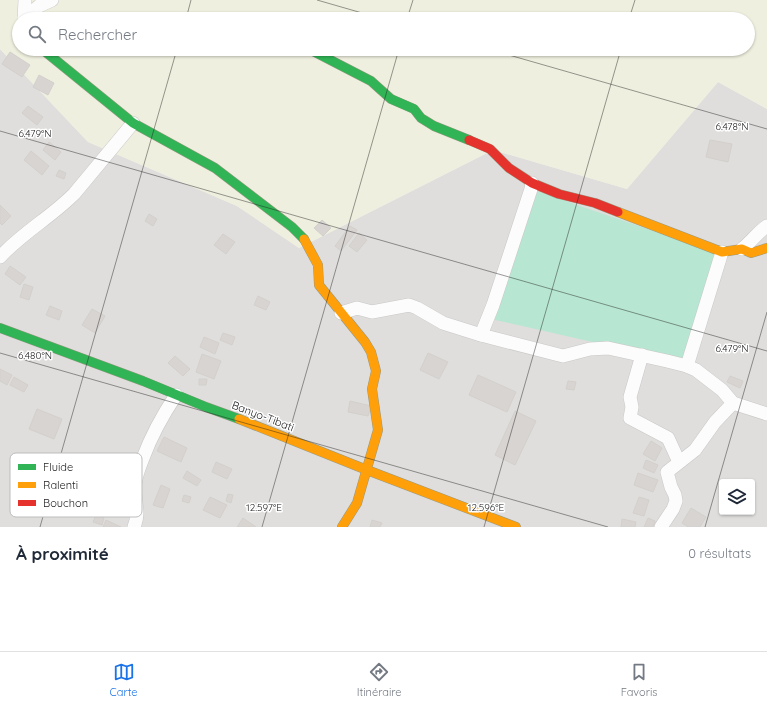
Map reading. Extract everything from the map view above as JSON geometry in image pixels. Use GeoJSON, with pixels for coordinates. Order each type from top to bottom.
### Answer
{"type":"FeatureCollection","features":[{"type":"Feature","properties":{"kind":"main road"},"geometry":{"type":"LineString","coordinates":[[51,56],[133,123],[215,168],[292,227],[306,241],[318,266],[319,285],[366,342],[371,352],[376,371],[372,389],[378,430],[357,503],[342,527]]}},
{"type":"Feature","properties":{"kind":"main road"},"geometry":{"type":"LineString","coordinates":[[323,56],[371,81],[391,99],[414,109],[421,118],[434,126],[490,149],[509,168],[532,183],[559,194],[595,203],[722,252],[742,249],[751,253],[767,248]]}},
{"type":"Feature","properties":{"kind":"main road","name":"Banyo-Tibati"},"geometry":{"type":"LineString","coordinates":[[0,328],[108,367],[367,470],[516,527]]}},
{"type":"Feature","properties":{"kind":"street"},"geometry":{"type":"LineString","coordinates":[[24,12],[25,0]]}},
{"type":"Feature","properties":{"kind":"street"},"geometry":{"type":"LineString","coordinates":[[32,12],[39,6],[52,0]]}},
{"type":"Feature","properties":{"kind":"street"},"geometry":{"type":"LineString","coordinates":[[0,257],[25,234],[74,194],[133,123]]}},
{"type":"Feature","properties":{"kind":"street"},"geometry":{"type":"LineString","coordinates":[[481,335],[493,306],[532,183]]}},
{"type":"Feature","properties":{"kind":"street"},"geometry":{"type":"LineString","coordinates":[[742,249],[767,226]]}},
{"type":"Feature","properties":{"kind":"street"},"geometry":{"type":"LineString","coordinates":[[687,366],[722,252]]}},
{"type":"Feature","properties":{"kind":"street"},"geometry":{"type":"LineString","coordinates":[[341,313],[357,308],[372,312],[409,305],[443,323],[481,335],[563,356],[590,349],[608,348],[642,355],[687,366],[696,370],[722,390],[733,404],[767,414]]}},
{"type":"Feature","properties":{"kind":"street"},"geometry":{"type":"LineString","coordinates":[[642,355],[630,397],[632,407],[630,418],[668,438],[679,462]]}},
{"type":"Feature","properties":{"kind":"street"},"geometry":{"type":"LineString","coordinates":[[142,462],[160,419],[176,394]]}},
{"type":"Feature","properties":{"kind":"street"},"geometry":{"type":"LineString","coordinates":[[661,527],[676,501],[667,472],[695,450],[715,422],[733,404]]}},
{"type":"Feature","properties":{"kind":"street"},"geometry":{"type":"LineString","coordinates":[[134,527],[137,517]]}},
{"type":"Feature","properties":{"kind":"shaded area"},"geometry":{"type":"Polygon","coordinates":[[[0,49],[88,142],[237,206],[299,248],[493,150],[627,189],[718,82],[767,109],[767,527],[0,527],[0,49]]]}},
{"type":"Feature","properties":{"kind":"green space"},"geometry":{"type":"Polygon","coordinates":[[[0,0],[767,0],[767,109],[718,82],[627,189],[493,150],[299,248],[237,206],[88,142],[0,49],[0,0]]]}},
{"type":"Feature","properties":{"kind":"green space"},"geometry":{"type":"Polygon","coordinates":[[[533,190],[718,253],[685,363],[491,319],[533,190]]]}},
{"type":"Feature","properties":{"kind":"building"},"geometry":{"type":"Polygon","coordinates":[[[10,52],[12,53],[12,56],[16,56],[30,65],[22,77],[2,64],[10,52]]]}},
{"type":"Feature","properties":{"kind":"building"},"geometry":{"type":"Polygon","coordinates":[[[39,75],[54,83],[48,95],[33,87],[39,75]]]}},
{"type":"Feature","properties":{"kind":"building"},"geometry":{"type":"Polygon","coordinates":[[[28,106],[43,117],[37,125],[22,113],[28,106]]]}},
{"type":"Feature","properties":{"kind":"building"},"geometry":{"type":"Polygon","coordinates":[[[710,140],[732,144],[728,162],[706,157],[710,140]]]}},
{"type":"Feature","properties":{"kind":"building"},"geometry":{"type":"Polygon","coordinates":[[[49,142],[61,152],[55,160],[43,150],[49,142]]]}},
{"type":"Feature","properties":{"kind":"building"},"geometry":{"type":"Polygon","coordinates":[[[31,151],[49,166],[42,175],[24,160],[31,151]]]}},
{"type":"Feature","properties":{"kind":"building"},"geometry":{"type":"Polygon","coordinates":[[[59,170],[66,173],[64,179],[56,176],[59,170]]]}},
{"type":"Feature","properties":{"kind":"building"},"geometry":{"type":"Polygon","coordinates":[[[0,205],[11,216],[2,225],[0,223],[0,205]]]}},
{"type":"Feature","properties":{"kind":"building"},"geometry":{"type":"Polygon","coordinates":[[[149,214],[157,219],[153,226],[145,221],[149,214]]]}},
{"type":"Feature","properties":{"kind":"building"},"geometry":{"type":"Polygon","coordinates":[[[322,220],[331,228],[323,236],[314,228],[322,220]]]}},
{"type":"Feature","properties":{"kind":"building"},"geometry":{"type":"Polygon","coordinates":[[[350,226],[357,230],[341,251],[335,246],[350,226]]]}},
{"type":"Feature","properties":{"kind":"building"},"geometry":{"type":"Polygon","coordinates":[[[359,233],[367,240],[357,252],[349,246],[359,233]]]}},
{"type":"Feature","properties":{"kind":"building"},"geometry":{"type":"Polygon","coordinates":[[[223,234],[235,242],[226,254],[214,245],[223,234]]]}},
{"type":"Feature","properties":{"kind":"building"},"geometry":{"type":"Polygon","coordinates":[[[10,266],[26,277],[20,285],[5,274],[10,266]]]}},
{"type":"Feature","properties":{"kind":"building"},"geometry":{"type":"Polygon","coordinates":[[[24,284],[33,287],[29,300],[20,297],[24,284]]]}},
{"type":"Feature","properties":{"kind":"building"},"geometry":{"type":"Polygon","coordinates":[[[258,296],[270,302],[266,310],[254,305],[258,296]]]}},
{"type":"Feature","properties":{"kind":"building"},"geometry":{"type":"Polygon","coordinates":[[[50,306],[62,311],[59,320],[46,315],[50,306]]]}},
{"type":"Feature","properties":{"kind":"building"},"geometry":{"type":"Polygon","coordinates":[[[92,309],[105,316],[95,333],[82,325],[92,309]]]}},
{"type":"Feature","properties":{"kind":"building"},"geometry":{"type":"Polygon","coordinates":[[[223,333],[235,337],[232,345],[220,340],[223,333]]]}},
{"type":"Feature","properties":{"kind":"building"},"geometry":{"type":"Polygon","coordinates":[[[204,337],[219,343],[215,354],[200,347],[204,337]]]}},
{"type":"Feature","properties":{"kind":"building"},"geometry":{"type":"Polygon","coordinates":[[[428,353],[448,362],[439,379],[420,370],[428,353]]]}},
{"type":"Feature","properties":{"kind":"building"},"geometry":{"type":"Polygon","coordinates":[[[202,354],[221,361],[214,379],[196,372],[202,354]]]}},
{"type":"Feature","properties":{"kind":"building"},"geometry":{"type":"Polygon","coordinates":[[[175,356],[190,369],[183,376],[168,363],[175,356]]]}},
{"type":"Feature","properties":{"kind":"building"},"geometry":{"type":"Polygon","coordinates":[[[0,369],[12,375],[7,385],[0,381],[0,369]]]}},
{"type":"Feature","properties":{"kind":"building"},"geometry":{"type":"Polygon","coordinates":[[[478,375],[516,392],[507,412],[469,395],[478,375]]]}},
{"type":"Feature","properties":{"kind":"building"},"geometry":{"type":"Polygon","coordinates":[[[730,376],[743,381],[740,388],[727,382],[730,376]]]}},
{"type":"Feature","properties":{"kind":"building"},"geometry":{"type":"Polygon","coordinates":[[[14,377],[28,385],[24,392],[10,385],[14,377]]]}},
{"type":"Feature","properties":{"kind":"building"},"geometry":{"type":"Polygon","coordinates":[[[199,379],[207,379],[206,385],[199,385],[199,379]]]}},
{"type":"Feature","properties":{"kind":"building"},"geometry":{"type":"Polygon","coordinates":[[[568,381],[576,382],[574,390],[566,389],[568,381]]]}},
{"type":"Feature","properties":{"kind":"building"},"geometry":{"type":"Polygon","coordinates":[[[350,401],[371,406],[368,416],[348,412],[350,401]]]}},
{"type":"Feature","properties":{"kind":"building"},"geometry":{"type":"Polygon","coordinates":[[[37,409],[62,419],[54,439],[29,429],[37,409]]]}},
{"type":"Feature","properties":{"kind":"building"},"geometry":{"type":"Polygon","coordinates":[[[515,411],[536,421],[515,465],[495,455],[515,411]]]}},
{"type":"Feature","properties":{"kind":"building"},"geometry":{"type":"Polygon","coordinates":[[[164,437],[187,448],[181,462],[157,451],[164,437]]]}},
{"type":"Feature","properties":{"kind":"building"},"geometry":{"type":"Polygon","coordinates":[[[651,441],[662,448],[655,461],[643,454],[651,441]]]}},
{"type":"Feature","properties":{"kind":"building"},"geometry":{"type":"Polygon","coordinates":[[[646,460],[658,465],[654,473],[643,468],[646,460]]]}},
{"type":"Feature","properties":{"kind":"building"},"geometry":{"type":"Polygon","coordinates":[[[216,462],[232,469],[227,479],[212,472],[216,462]]]}},
{"type":"Feature","properties":{"kind":"building"},"geometry":{"type":"Polygon","coordinates":[[[187,471],[201,480],[197,486],[183,478],[187,471]]]}},
{"type":"Feature","properties":{"kind":"building"},"geometry":{"type":"Polygon","coordinates":[[[638,473],[658,480],[653,492],[634,485],[638,473]]]}},
{"type":"Feature","properties":{"kind":"building"},"geometry":{"type":"Polygon","coordinates":[[[161,485],[170,489],[163,508],[153,505],[161,485]]]}},
{"type":"Feature","properties":{"kind":"building"},"geometry":{"type":"Polygon","coordinates":[[[228,494],[233,495],[231,503],[226,501],[228,494]]]}},
{"type":"Feature","properties":{"kind":"building"},"geometry":{"type":"Polygon","coordinates":[[[184,495],[191,497],[189,503],[182,501],[184,495]]]}},
{"type":"Feature","properties":{"kind":"building"},"geometry":{"type":"Polygon","coordinates":[[[210,497],[227,505],[220,518],[203,510],[210,497]]]}},
{"type":"Feature","properties":{"kind":"building"},"geometry":{"type":"Polygon","coordinates":[[[639,497],[649,500],[644,516],[633,513],[639,497]]]}},
{"type":"Feature","properties":{"kind":"building"},"geometry":{"type":"Polygon","coordinates":[[[691,508],[706,517],[700,527],[688,527],[682,523],[691,508]]]}},
{"type":"Feature","properties":{"kind":"building"},"geometry":{"type":"Polygon","coordinates":[[[95,517],[104,518],[102,525],[93,522],[95,517]]]}},
{"type":"Feature","properties":{"kind":"building"},"geometry":{"type":"Polygon","coordinates":[[[243,518],[256,527],[237,527],[243,518]]]}},
{"type":"Feature","properties":{"kind":"building"},"geometry":{"type":"Polygon","coordinates":[[[648,518],[655,521],[653,527],[644,527],[648,518]]]}},
{"type":"Feature","properties":{"kind":"building"},"geometry":{"type":"Polygon","coordinates":[[[622,519],[636,522],[635,527],[621,527],[622,519]]]}},
{"type":"Feature","properties":{"kind":"building"},"geometry":{"type":"Polygon","coordinates":[[[106,520],[121,527],[103,527],[106,520]]]}},
{"type":"Feature","properties":{"kind":"building"},"geometry":{"type":"Polygon","coordinates":[[[372,520],[382,523],[380,527],[370,527],[372,520]]]}},
{"type":"Feature","properties":{"kind":"traffic: fast"},"geometry":{"type":"LineString","coordinates":[[51,56],[133,123],[215,168],[292,227],[304,239]]}},
{"type":"Feature","properties":{"kind":"traffic: fast"},"geometry":{"type":"LineString","coordinates":[[323,56],[371,81],[391,99],[414,109],[421,118],[434,126],[469,140]]}},
{"type":"Feature","properties":{"kind":"traffic: fast"},"geometry":{"type":"LineString","coordinates":[[0,328],[143,381],[239,419]]}},
{"type":"Feature","properties":{"kind":"traffic: slow"},"geometry":{"type":"LineString","coordinates":[[618,212],[722,252],[742,249],[751,253],[767,248]]}},
{"type":"Feature","properties":{"kind":"traffic: slow"},"geometry":{"type":"LineString","coordinates":[[304,239],[318,265],[319,285],[365,342],[371,352],[376,371],[372,389],[378,430],[357,503],[342,527]]}},
{"type":"Feature","properties":{"kind":"traffic: slow"},"geometry":{"type":"LineString","coordinates":[[239,419],[516,527]]}},
{"type":"Feature","properties":{"kind":"traffic: jam"},"geometry":{"type":"LineString","coordinates":[[469,140],[490,149],[509,168],[532,183],[559,194],[595,203],[618,212]]}}]}
